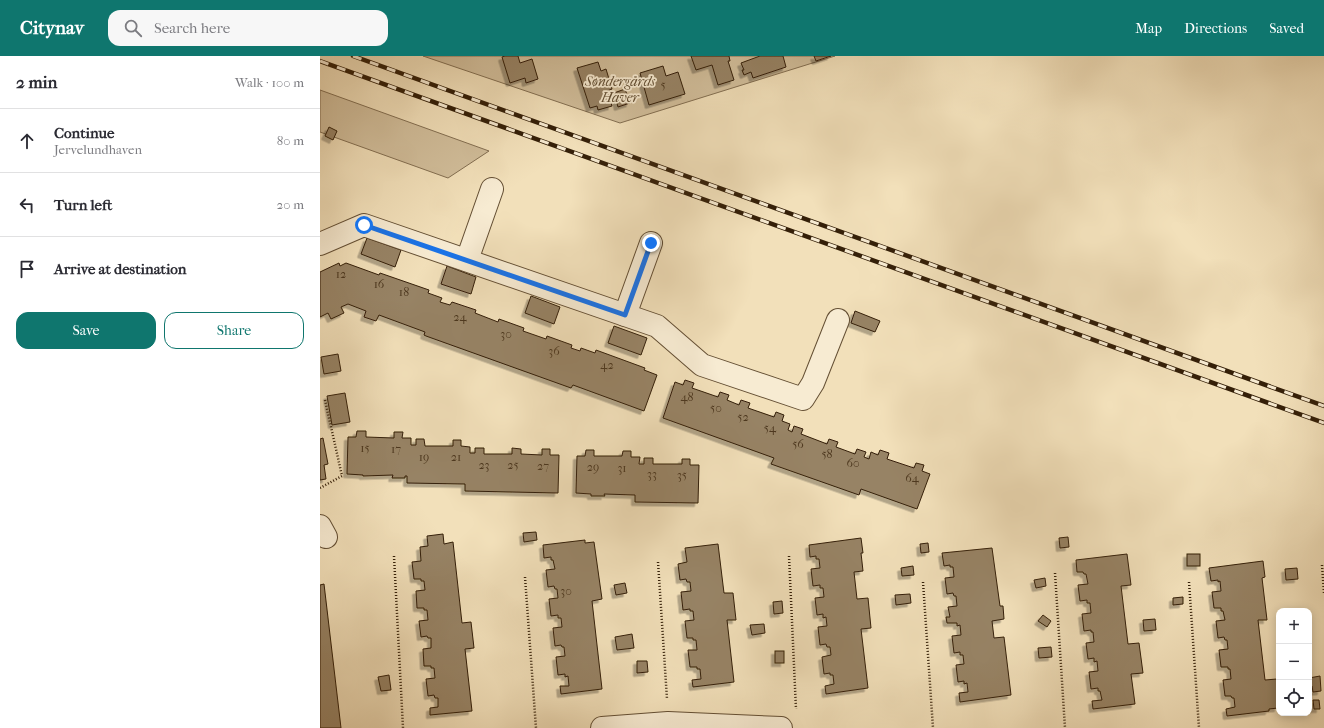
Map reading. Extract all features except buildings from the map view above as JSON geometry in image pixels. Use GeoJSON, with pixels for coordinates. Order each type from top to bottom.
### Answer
{"type":"FeatureCollection","features":[{"type":"Feature","properties":{"kind":"street"},"geometry":{"type":"LineString","coordinates":[[467,260],[492,189]]}},
{"type":"Feature","properties":{"kind":"street"},"geometry":{"type":"LineString","coordinates":[[320,244],[364,225],[657,326],[702,365],[803,400],[813,383],[838,320]]}},
{"type":"Feature","properties":{"kind":"street"},"geometry":{"type":"LineString","coordinates":[[625,315],[651,243]]}},
{"type":"Feature","properties":{"kind":"street"},"geometry":{"type":"LineString","coordinates":[[602,728],[668,723],[781,728]]}},
{"type":"Feature","properties":{"kind":"path"},"geometry":{"type":"LineString","coordinates":[[320,488],[342,476],[325,400]]}},
{"type":"Feature","properties":{"kind":"path"},"geometry":{"type":"LineString","coordinates":[[394,556],[403,728]]}},
{"type":"Feature","properties":{"kind":"path"},"geometry":{"type":"LineString","coordinates":[[789,556],[796,712]]}},
{"type":"Feature","properties":{"kind":"path"},"geometry":{"type":"LineString","coordinates":[[658,562],[668,723]]}},
{"type":"Feature","properties":{"kind":"path"},"geometry":{"type":"LineString","coordinates":[[1322,565],[1324,593]]}},
{"type":"Feature","properties":{"kind":"path"},"geometry":{"type":"LineString","coordinates":[[1055,573],[1065,728]]}},
{"type":"Feature","properties":{"kind":"path"},"geometry":{"type":"LineString","coordinates":[[525,577],[536,728]]}},
{"type":"Feature","properties":{"kind":"path"},"geometry":{"type":"LineString","coordinates":[[923,582],[933,728]]}},
{"type":"Feature","properties":{"kind":"path"},"geometry":{"type":"LineString","coordinates":[[1190,582],[1199,728]]}},
{"type":"Feature","properties":{"kind":"green space","name":"Søndergårds Haver"},"geometry":{"type":"Polygon","coordinates":[[[423,56],[835,56],[620,123],[423,56]]]}},
{"type":"Feature","properties":{"kind":"green space"},"geometry":{"type":"Polygon","coordinates":[[[320,90],[489,151],[448,178],[320,132],[320,90]]]}},
{"type":"Feature","properties":{"kind":"railway"},"geometry":{"type":"LineString","coordinates":[[353,56],[1324,406]]}},
{"type":"Feature","properties":{"kind":"railway"},"geometry":{"type":"LineString","coordinates":[[320,61],[1324,423]]}},
{"type":"Feature","properties":{"kind":"route"},"geometry":{"type":"LineString","coordinates":[[364,225],[625,315],[651,243]]}}]}
